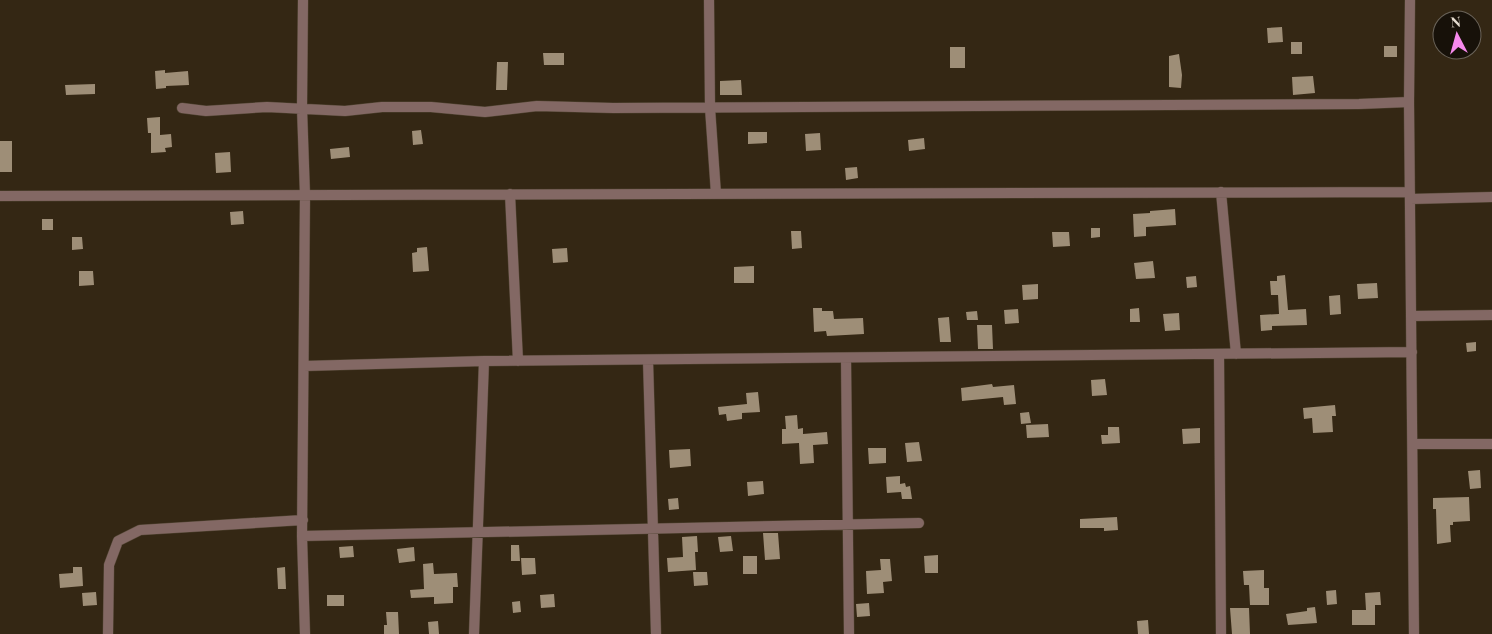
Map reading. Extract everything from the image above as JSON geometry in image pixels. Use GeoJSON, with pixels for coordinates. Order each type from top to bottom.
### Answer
{"type":"FeatureCollection","features":[{"type":"Feature","properties":{"kind":"street"},"geometry":{"type":"LineString","coordinates":[[303,0],[302,108],[305,195],[302,536],[305,634]]}},
{"type":"Feature","properties":{"kind":"street"},"geometry":{"type":"LineString","coordinates":[[708,0],[710,108],[716,194]]}},
{"type":"Feature","properties":{"kind":"street"},"geometry":{"type":"LineString","coordinates":[[1410,0],[1409,102],[1414,634]]}},
{"type":"Feature","properties":{"kind":"street"},"geometry":{"type":"LineString","coordinates":[[182,108],[206,111],[246,108],[302,108],[345,111],[382,107],[431,107],[485,112],[538,106],[710,108],[1359,104],[1409,102]]}},
{"type":"Feature","properties":{"kind":"street"},"geometry":{"type":"LineString","coordinates":[[1221,192],[1236,354]]}},
{"type":"Feature","properties":{"kind":"street"},"geometry":{"type":"LineString","coordinates":[[0,196],[1221,192],[1492,198]]}},
{"type":"Feature","properties":{"kind":"street"},"geometry":{"type":"LineString","coordinates":[[510,194],[518,361]]}},
{"type":"Feature","properties":{"kind":"street"},"geometry":{"type":"LineString","coordinates":[[1411,316],[1492,315]]}},
{"type":"Feature","properties":{"kind":"street"},"geometry":{"type":"LineString","coordinates":[[304,366],[518,361],[1412,352]]}},
{"type":"Feature","properties":{"kind":"street"},"geometry":{"type":"LineString","coordinates":[[1219,354],[1221,634]]}},
{"type":"Feature","properties":{"kind":"street"},"geometry":{"type":"LineString","coordinates":[[846,358],[849,634]]}},
{"type":"Feature","properties":{"kind":"street"},"geometry":{"type":"LineString","coordinates":[[648,360],[656,634]]}},
{"type":"Feature","properties":{"kind":"street"},"geometry":{"type":"LineString","coordinates":[[474,634],[484,362]]}},
{"type":"Feature","properties":{"kind":"street"},"geometry":{"type":"LineString","coordinates":[[1413,444],[1492,444]]}},
{"type":"Feature","properties":{"kind":"street"},"geometry":{"type":"LineString","coordinates":[[108,634],[109,565],[118,541],[140,530],[303,520]]}},
{"type":"Feature","properties":{"kind":"street"},"geometry":{"type":"LineString","coordinates":[[302,536],[919,523]]}},
{"type":"Feature","properties":{"kind":"building"},"geometry":{"type":"Polygon","coordinates":[[[1282,27],[1283,42],[1268,43],[1267,28],[1282,27]]]}},
{"type":"Feature","properties":{"kind":"building"},"geometry":{"type":"Polygon","coordinates":[[[1291,42],[1302,42],[1302,54],[1291,54],[1291,42]]]}},
{"type":"Feature","properties":{"kind":"building"},"geometry":{"type":"Polygon","coordinates":[[[1384,46],[1397,46],[1397,57],[1384,57],[1384,46]]]}},
{"type":"Feature","properties":{"kind":"building"},"geometry":{"type":"Polygon","coordinates":[[[950,47],[965,47],[965,68],[950,68],[950,47]]]}},
{"type":"Feature","properties":{"kind":"building"},"geometry":{"type":"Polygon","coordinates":[[[543,53],[564,53],[564,65],[544,65],[543,53]]]}},
{"type":"Feature","properties":{"kind":"building"},"geometry":{"type":"Polygon","coordinates":[[[1179,54],[1182,75],[1181,88],[1169,87],[1169,56],[1179,54]]]}},
{"type":"Feature","properties":{"kind":"building"},"geometry":{"type":"Polygon","coordinates":[[[497,62],[508,62],[507,90],[496,90],[497,62]]]}},
{"type":"Feature","properties":{"kind":"building"},"geometry":{"type":"Polygon","coordinates":[[[165,70],[165,73],[188,71],[189,85],[166,86],[166,88],[156,89],[155,71],[165,70]]]}},
{"type":"Feature","properties":{"kind":"building"},"geometry":{"type":"Polygon","coordinates":[[[1313,76],[1315,93],[1293,95],[1292,77],[1313,76]]]}},
{"type":"Feature","properties":{"kind":"building"},"geometry":{"type":"Polygon","coordinates":[[[741,80],[742,95],[720,95],[720,81],[741,80]]]}},
{"type":"Feature","properties":{"kind":"building"},"geometry":{"type":"Polygon","coordinates":[[[95,84],[95,94],[66,95],[65,85],[95,84]]]}},
{"type":"Feature","properties":{"kind":"building"},"geometry":{"type":"Polygon","coordinates":[[[160,117],[160,135],[171,134],[172,147],[165,148],[166,152],[151,153],[151,133],[148,133],[147,118],[160,117]]]}},
{"type":"Feature","properties":{"kind":"building"},"geometry":{"type":"Polygon","coordinates":[[[421,130],[423,144],[413,145],[412,131],[421,130]]]}},
{"type":"Feature","properties":{"kind":"building"},"geometry":{"type":"Polygon","coordinates":[[[748,132],[767,132],[767,143],[748,144],[748,132]]]}},
{"type":"Feature","properties":{"kind":"building"},"geometry":{"type":"Polygon","coordinates":[[[820,133],[821,150],[806,151],[805,134],[820,133]]]}},
{"type":"Feature","properties":{"kind":"building"},"geometry":{"type":"Polygon","coordinates":[[[924,138],[925,149],[909,151],[908,140],[924,138]]]}},
{"type":"Feature","properties":{"kind":"building"},"geometry":{"type":"Polygon","coordinates":[[[0,141],[12,141],[12,172],[0,172],[0,141]]]}},
{"type":"Feature","properties":{"kind":"building"},"geometry":{"type":"Polygon","coordinates":[[[349,147],[350,157],[331,159],[330,149],[349,147]]]}},
{"type":"Feature","properties":{"kind":"building"},"geometry":{"type":"Polygon","coordinates":[[[230,152],[231,172],[216,173],[215,153],[230,152]]]}},
{"type":"Feature","properties":{"kind":"building"},"geometry":{"type":"Polygon","coordinates":[[[857,167],[858,178],[846,180],[845,168],[857,167]]]}},
{"type":"Feature","properties":{"kind":"building"},"geometry":{"type":"Polygon","coordinates":[[[1175,209],[1176,225],[1146,227],[1146,236],[1134,237],[1133,214],[1175,209]]]}},
{"type":"Feature","properties":{"kind":"building"},"geometry":{"type":"Polygon","coordinates":[[[243,211],[244,224],[231,225],[230,212],[243,211]]]}},
{"type":"Feature","properties":{"kind":"building"},"geometry":{"type":"Polygon","coordinates":[[[42,219],[53,219],[53,230],[42,230],[42,219]]]}},
{"type":"Feature","properties":{"kind":"building"},"geometry":{"type":"Polygon","coordinates":[[[1091,228],[1100,228],[1100,237],[1091,238],[1091,228]]]}},
{"type":"Feature","properties":{"kind":"building"},"geometry":{"type":"Polygon","coordinates":[[[791,231],[801,231],[802,248],[792,249],[791,231]]]}},
{"type":"Feature","properties":{"kind":"building"},"geometry":{"type":"Polygon","coordinates":[[[1052,232],[1069,232],[1070,246],[1053,247],[1052,232]]]}},
{"type":"Feature","properties":{"kind":"building"},"geometry":{"type":"Polygon","coordinates":[[[72,237],[82,237],[83,249],[72,250],[72,237]]]}},
{"type":"Feature","properties":{"kind":"building"},"geometry":{"type":"Polygon","coordinates":[[[427,247],[429,271],[413,272],[412,253],[417,252],[417,248],[427,247]]]}},
{"type":"Feature","properties":{"kind":"building"},"geometry":{"type":"Polygon","coordinates":[[[567,248],[568,262],[553,263],[552,249],[567,248]]]}},
{"type":"Feature","properties":{"kind":"building"},"geometry":{"type":"Polygon","coordinates":[[[1153,261],[1155,278],[1136,279],[1134,263],[1153,261]]]}},
{"type":"Feature","properties":{"kind":"building"},"geometry":{"type":"Polygon","coordinates":[[[754,266],[754,283],[734,283],[734,267],[754,266]]]}},
{"type":"Feature","properties":{"kind":"building"},"geometry":{"type":"Polygon","coordinates":[[[79,271],[93,271],[94,285],[79,286],[79,271]]]}},
{"type":"Feature","properties":{"kind":"building"},"geometry":{"type":"Polygon","coordinates":[[[1285,275],[1288,310],[1306,309],[1307,325],[1272,326],[1272,330],[1261,331],[1260,315],[1279,314],[1278,295],[1271,295],[1270,281],[1277,281],[1277,276],[1285,275]]]}},
{"type":"Feature","properties":{"kind":"building"},"geometry":{"type":"Polygon","coordinates":[[[1196,276],[1197,287],[1187,288],[1186,277],[1196,276]]]}},
{"type":"Feature","properties":{"kind":"building"},"geometry":{"type":"Polygon","coordinates":[[[1377,283],[1378,298],[1358,299],[1357,284],[1377,283]]]}},
{"type":"Feature","properties":{"kind":"building"},"geometry":{"type":"Polygon","coordinates":[[[1038,284],[1038,299],[1023,300],[1022,285],[1038,284]]]}},
{"type":"Feature","properties":{"kind":"building"},"geometry":{"type":"Polygon","coordinates":[[[1340,295],[1341,314],[1330,315],[1329,296],[1340,295]]]}},
{"type":"Feature","properties":{"kind":"building"},"geometry":{"type":"Polygon","coordinates":[[[813,308],[822,308],[822,311],[833,311],[834,319],[863,318],[864,334],[827,336],[826,331],[814,332],[813,308]]]}},
{"type":"Feature","properties":{"kind":"building"},"geometry":{"type":"Polygon","coordinates":[[[1139,308],[1140,322],[1130,322],[1130,309],[1139,308]]]}},
{"type":"Feature","properties":{"kind":"building"},"geometry":{"type":"Polygon","coordinates":[[[1018,309],[1019,323],[1005,324],[1004,310],[1018,309]]]}},
{"type":"Feature","properties":{"kind":"building"},"geometry":{"type":"Polygon","coordinates":[[[977,311],[978,320],[967,320],[966,312],[977,311]]]}},
{"type":"Feature","properties":{"kind":"building"},"geometry":{"type":"Polygon","coordinates":[[[1179,313],[1180,330],[1165,331],[1163,314],[1179,313]]]}},
{"type":"Feature","properties":{"kind":"building"},"geometry":{"type":"Polygon","coordinates":[[[949,317],[951,342],[940,342],[938,318],[949,317]]]}},
{"type":"Feature","properties":{"kind":"building"},"geometry":{"type":"Polygon","coordinates":[[[977,325],[992,325],[993,349],[978,349],[977,325]]]}},
{"type":"Feature","properties":{"kind":"building"},"geometry":{"type":"Polygon","coordinates":[[[1476,342],[1476,351],[1467,352],[1466,343],[1476,342]]]}},
{"type":"Feature","properties":{"kind":"building"},"geometry":{"type":"Polygon","coordinates":[[[1105,379],[1107,395],[1092,396],[1091,380],[1105,379]]]}},
{"type":"Feature","properties":{"kind":"building"},"geometry":{"type":"Polygon","coordinates":[[[992,384],[993,387],[1014,385],[1016,404],[1004,405],[1003,397],[962,401],[961,388],[992,384]]]}},
{"type":"Feature","properties":{"kind":"building"},"geometry":{"type":"Polygon","coordinates":[[[758,392],[760,412],[742,413],[742,419],[727,421],[726,414],[719,415],[718,407],[747,404],[746,393],[758,392]]]}},
{"type":"Feature","properties":{"kind":"building"},"geometry":{"type":"Polygon","coordinates":[[[1335,405],[1336,416],[1332,416],[1333,432],[1313,433],[1312,418],[1304,419],[1303,408],[1335,405]]]}},
{"type":"Feature","properties":{"kind":"building"},"geometry":{"type":"Polygon","coordinates":[[[1029,412],[1031,423],[1021,424],[1020,413],[1029,412]]]}},
{"type":"Feature","properties":{"kind":"building"},"geometry":{"type":"Polygon","coordinates":[[[797,415],[798,429],[803,428],[803,434],[827,432],[828,444],[813,445],[814,463],[800,464],[799,443],[782,444],[782,429],[786,429],[785,416],[797,415]]]}},
{"type":"Feature","properties":{"kind":"building"},"geometry":{"type":"Polygon","coordinates":[[[1048,424],[1049,437],[1027,438],[1026,425],[1048,424]]]}},
{"type":"Feature","properties":{"kind":"building"},"geometry":{"type":"Polygon","coordinates":[[[1108,427],[1119,427],[1120,443],[1102,444],[1101,435],[1108,435],[1108,427]]]}},
{"type":"Feature","properties":{"kind":"building"},"geometry":{"type":"Polygon","coordinates":[[[1200,428],[1200,443],[1183,444],[1182,429],[1200,428]]]}},
{"type":"Feature","properties":{"kind":"building"},"geometry":{"type":"Polygon","coordinates":[[[919,442],[922,461],[907,462],[905,443],[919,442]]]}},
{"type":"Feature","properties":{"kind":"building"},"geometry":{"type":"Polygon","coordinates":[[[868,448],[886,448],[886,463],[869,464],[868,448]]]}},
{"type":"Feature","properties":{"kind":"building"},"geometry":{"type":"Polygon","coordinates":[[[690,449],[691,466],[670,468],[669,450],[690,449]]]}},
{"type":"Feature","properties":{"kind":"building"},"geometry":{"type":"Polygon","coordinates":[[[1480,470],[1481,488],[1470,489],[1468,471],[1480,470]]]}},
{"type":"Feature","properties":{"kind":"building"},"geometry":{"type":"Polygon","coordinates":[[[900,476],[900,484],[905,483],[906,487],[910,486],[912,499],[902,499],[901,492],[887,493],[886,477],[900,476]]]}},
{"type":"Feature","properties":{"kind":"building"},"geometry":{"type":"Polygon","coordinates":[[[763,481],[764,494],[748,496],[747,482],[763,481]]]}},
{"type":"Feature","properties":{"kind":"building"},"geometry":{"type":"Polygon","coordinates":[[[1469,497],[1470,521],[1453,522],[1453,525],[1450,525],[1451,542],[1437,544],[1436,509],[1433,509],[1433,498],[1469,497]]]}},
{"type":"Feature","properties":{"kind":"building"},"geometry":{"type":"Polygon","coordinates":[[[678,498],[679,509],[669,510],[668,499],[678,498]]]}},
{"type":"Feature","properties":{"kind":"building"},"geometry":{"type":"Polygon","coordinates":[[[1117,517],[1118,530],[1104,531],[1104,528],[1080,528],[1080,519],[1117,517]]]}},
{"type":"Feature","properties":{"kind":"building"},"geometry":{"type":"Polygon","coordinates":[[[763,533],[778,533],[780,559],[765,560],[763,533]]]}},
{"type":"Feature","properties":{"kind":"building"},"geometry":{"type":"Polygon","coordinates":[[[697,536],[698,552],[695,552],[696,570],[668,572],[667,558],[683,557],[682,537],[697,536]]]}},
{"type":"Feature","properties":{"kind":"building"},"geometry":{"type":"Polygon","coordinates":[[[731,536],[733,551],[720,552],[718,537],[731,536]]]}},
{"type":"Feature","properties":{"kind":"building"},"geometry":{"type":"Polygon","coordinates":[[[511,545],[519,545],[520,561],[511,561],[511,545]]]}},
{"type":"Feature","properties":{"kind":"building"},"geometry":{"type":"Polygon","coordinates":[[[353,546],[354,557],[340,558],[339,547],[353,546]]]}},
{"type":"Feature","properties":{"kind":"building"},"geometry":{"type":"Polygon","coordinates":[[[414,547],[415,561],[399,563],[397,549],[414,547]]]}},
{"type":"Feature","properties":{"kind":"building"},"geometry":{"type":"Polygon","coordinates":[[[938,555],[938,573],[925,573],[924,556],[938,555]]]}},
{"type":"Feature","properties":{"kind":"building"},"geometry":{"type":"Polygon","coordinates":[[[743,556],[757,556],[757,574],[743,574],[743,556]]]}},
{"type":"Feature","properties":{"kind":"building"},"geometry":{"type":"Polygon","coordinates":[[[521,558],[535,558],[536,574],[522,575],[521,558]]]}},
{"type":"Feature","properties":{"kind":"building"},"geometry":{"type":"Polygon","coordinates":[[[880,559],[890,559],[892,581],[883,582],[884,593],[867,594],[866,571],[881,570],[880,559]]]}},
{"type":"Feature","properties":{"kind":"building"},"geometry":{"type":"Polygon","coordinates":[[[433,563],[434,574],[457,573],[458,587],[453,587],[453,603],[434,604],[434,597],[411,598],[410,590],[424,589],[423,564],[433,563]]]}},
{"type":"Feature","properties":{"kind":"building"},"geometry":{"type":"Polygon","coordinates":[[[73,567],[82,567],[83,586],[60,588],[59,574],[73,573],[73,567]]]}},
{"type":"Feature","properties":{"kind":"building"},"geometry":{"type":"Polygon","coordinates":[[[285,567],[286,589],[278,589],[277,568],[285,567]]]}},
{"type":"Feature","properties":{"kind":"building"},"geometry":{"type":"Polygon","coordinates":[[[1264,570],[1264,588],[1269,588],[1269,605],[1250,605],[1249,585],[1244,585],[1243,571],[1264,570]]]}},
{"type":"Feature","properties":{"kind":"building"},"geometry":{"type":"Polygon","coordinates":[[[693,572],[707,572],[708,585],[694,586],[693,572]]]}},
{"type":"Feature","properties":{"kind":"building"},"geometry":{"type":"Polygon","coordinates":[[[1336,590],[1337,604],[1327,605],[1326,591],[1336,590]]]}},
{"type":"Feature","properties":{"kind":"building"},"geometry":{"type":"Polygon","coordinates":[[[96,592],[97,605],[83,606],[82,593],[96,592]]]}},
{"type":"Feature","properties":{"kind":"building"},"geometry":{"type":"Polygon","coordinates":[[[1380,592],[1381,605],[1375,605],[1375,625],[1352,625],[1352,610],[1366,610],[1365,593],[1380,592]]]}},
{"type":"Feature","properties":{"kind":"building"},"geometry":{"type":"Polygon","coordinates":[[[554,594],[555,607],[541,608],[540,595],[554,594]]]}},
{"type":"Feature","properties":{"kind":"building"},"geometry":{"type":"Polygon","coordinates":[[[327,595],[344,595],[344,606],[327,606],[327,595]]]}},
{"type":"Feature","properties":{"kind":"building"},"geometry":{"type":"Polygon","coordinates":[[[520,601],[521,612],[513,613],[512,602],[520,601]]]}},
{"type":"Feature","properties":{"kind":"building"},"geometry":{"type":"Polygon","coordinates":[[[869,603],[870,616],[857,617],[856,604],[869,603]]]}},
{"type":"Feature","properties":{"kind":"building"},"geometry":{"type":"Polygon","coordinates":[[[1315,607],[1317,623],[1288,625],[1286,614],[1307,611],[1307,608],[1315,607]]]}},
{"type":"Feature","properties":{"kind":"building"},"geometry":{"type":"Polygon","coordinates":[[[1230,608],[1249,608],[1250,634],[1232,634],[1230,608]]]}},
{"type":"Feature","properties":{"kind":"building"},"geometry":{"type":"Polygon","coordinates":[[[386,612],[398,612],[399,634],[384,634],[384,625],[387,625],[386,612]]]}},
{"type":"Feature","properties":{"kind":"building"},"geometry":{"type":"Polygon","coordinates":[[[1148,620],[1149,634],[1138,634],[1137,621],[1148,620]]]}},
{"type":"Feature","properties":{"kind":"building"},"geometry":{"type":"Polygon","coordinates":[[[438,621],[439,634],[429,634],[428,622],[438,621]]]}}]}
